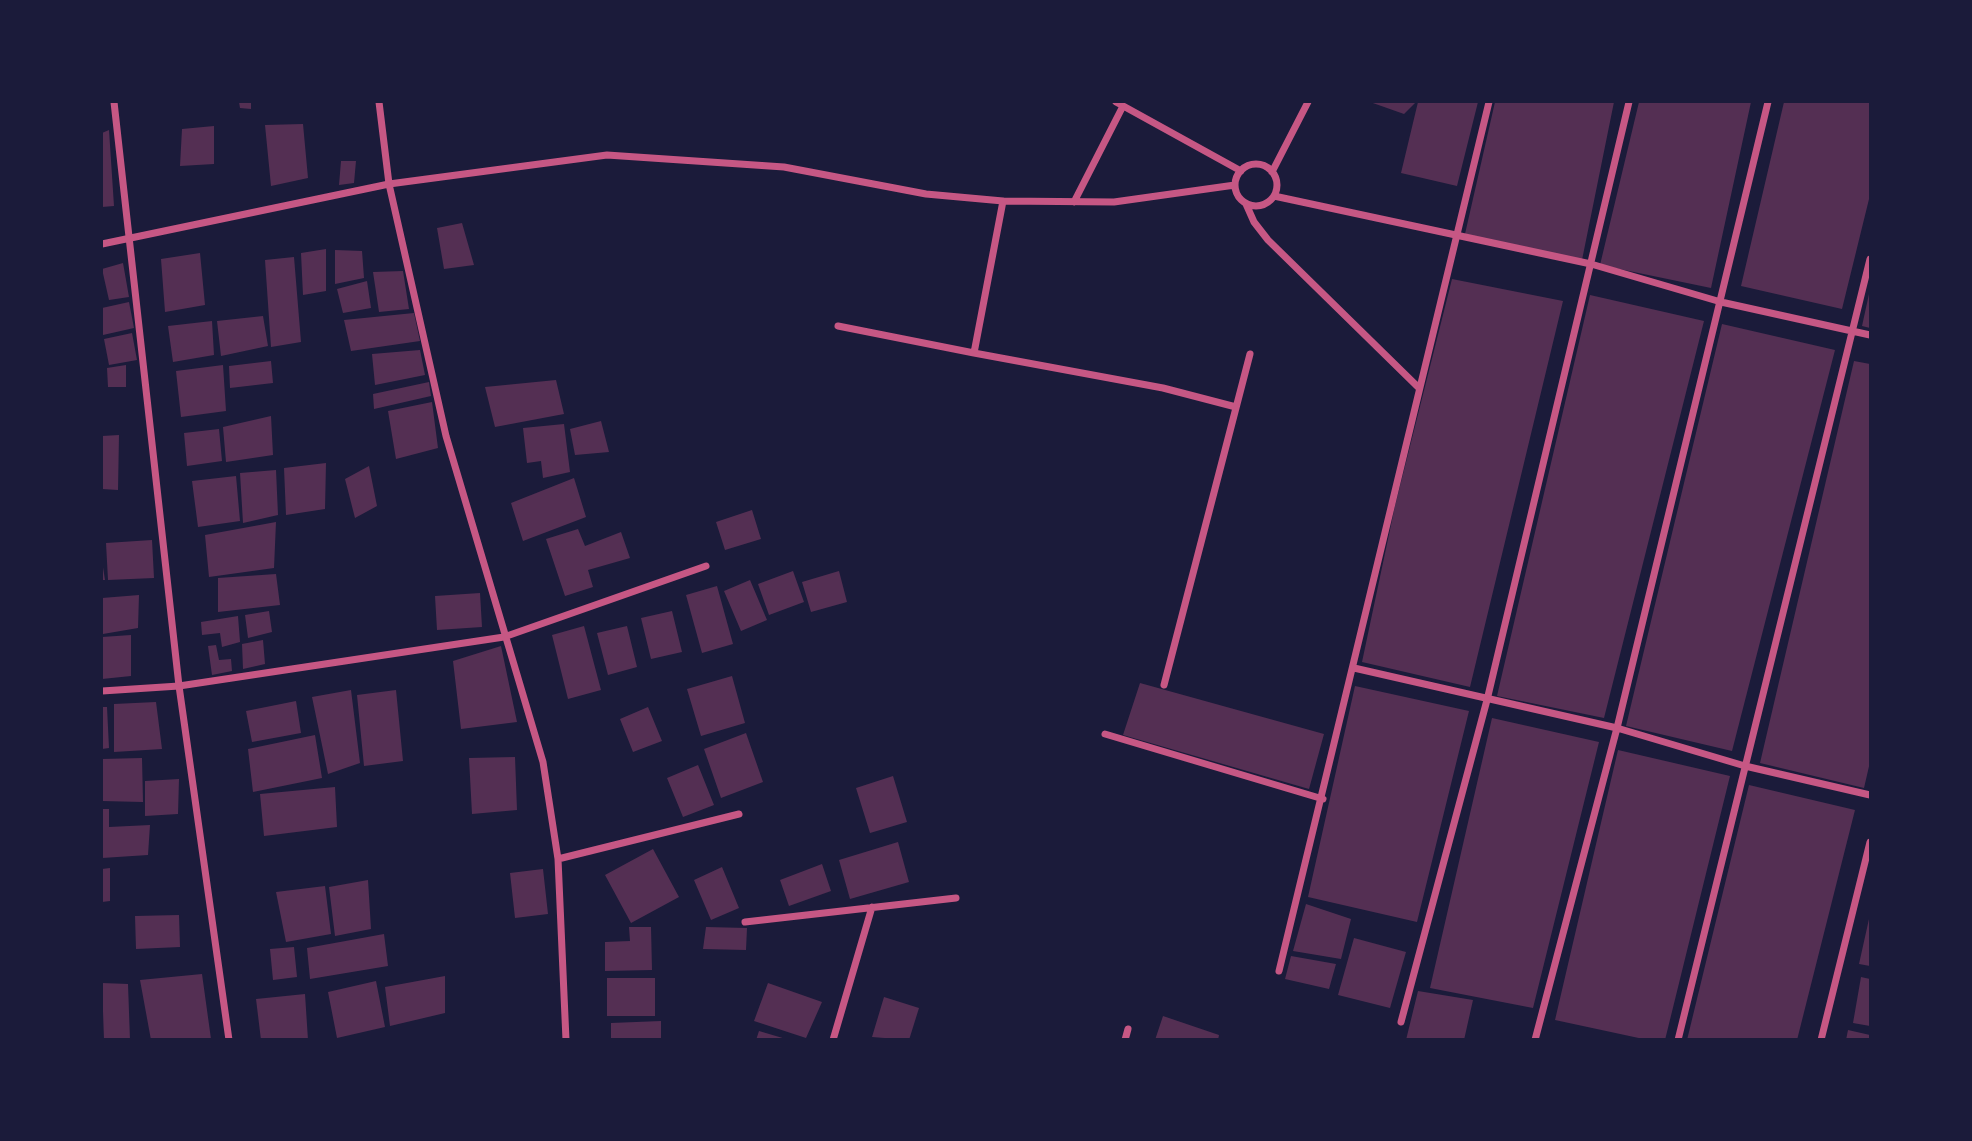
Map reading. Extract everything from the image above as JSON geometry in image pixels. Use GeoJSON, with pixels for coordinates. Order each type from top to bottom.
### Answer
{"type":"FeatureCollection","features":[{"type":"Feature","properties":{"kind":"street"},"geometry":{"type":"LineString","coordinates":[[114,102],[179,686],[229,1040]]}},
{"type":"Feature","properties":{"kind":"street"},"geometry":{"type":"LineString","coordinates":[[379,102],[389,184],[446,436],[543,761],[558,859],[566,1040]]}},
{"type":"Feature","properties":{"kind":"street"},"geometry":{"type":"LineString","coordinates":[[1272,172],[1308,102]]}},
{"type":"Feature","properties":{"kind":"street"},"geometry":{"type":"LineString","coordinates":[[1279,971],[1323,799],[1455,234],[1489,102]]}},
{"type":"Feature","properties":{"kind":"street"},"geometry":{"type":"LineString","coordinates":[[1401,1022],[1488,700],[1629,102]]}},
{"type":"Feature","properties":{"kind":"street"},"geometry":{"type":"LineString","coordinates":[[1535,1040],[1617,729],[1768,102]]}},
{"type":"Feature","properties":{"kind":"street"},"geometry":{"type":"LineString","coordinates":[[1074,202],[1119,104],[1241,171]]}},
{"type":"Feature","properties":{"kind":"street"},"geometry":{"type":"LineString","coordinates":[[102,244],[389,184],[607,155],[784,167],[900,190],[1003,201],[1114,201],[1235,185]]}},
{"type":"Feature","properties":{"kind":"street"},"geometry":{"type":"LineString","coordinates":[[1247,204],[1267,203],[1274,196],[1277,184],[1272,172],[1253,164],[1241,171],[1235,185],[1254,222],[1268,240],[1419,388]]}},
{"type":"Feature","properties":{"kind":"street"},"geometry":{"type":"LineString","coordinates":[[1274,196],[1591,264],[1721,302],[1871,335]]}},
{"type":"Feature","properties":{"kind":"street"},"geometry":{"type":"LineString","coordinates":[[974,353],[1003,201]]}},
{"type":"Feature","properties":{"kind":"street"},"geometry":{"type":"LineString","coordinates":[[1678,1040],[1871,259]]}},
{"type":"Feature","properties":{"kind":"street"},"geometry":{"type":"LineString","coordinates":[[838,326],[1163,388],[1236,407]]}},
{"type":"Feature","properties":{"kind":"street"},"geometry":{"type":"LineString","coordinates":[[1164,685],[1250,354]]}},
{"type":"Feature","properties":{"kind":"street"},"geometry":{"type":"LineString","coordinates":[[102,691],[179,686],[504,637],[706,566]]}},
{"type":"Feature","properties":{"kind":"street"},"geometry":{"type":"LineString","coordinates":[[1354,668],[1617,729],[1745,766],[1871,795]]}},
{"type":"Feature","properties":{"kind":"street"},"geometry":{"type":"LineString","coordinates":[[1105,734],[1323,799]]}},
{"type":"Feature","properties":{"kind":"street"},"geometry":{"type":"LineString","coordinates":[[558,859],[739,814]]}},
{"type":"Feature","properties":{"kind":"street"},"geometry":{"type":"LineString","coordinates":[[1821,1040],[1871,842]]}},
{"type":"Feature","properties":{"kind":"street"},"geometry":{"type":"LineString","coordinates":[[745,922],[956,898]]}},
{"type":"Feature","properties":{"kind":"street"},"geometry":{"type":"LineString","coordinates":[[833,1040],[872,907]]}},
{"type":"Feature","properties":{"kind":"street"},"geometry":{"type":"LineString","coordinates":[[1125,1040],[1128,1029]]}},
{"type":"Feature","properties":{"kind":"building"},"geometry":{"type":"Polygon","coordinates":[[[239,102],[251,102],[251,109],[240,108],[239,102]]]}},
{"type":"Feature","properties":{"kind":"building"},"geometry":{"type":"Polygon","coordinates":[[[1370,102],[1416,102],[1404,114],[1370,102]]]}},
{"type":"Feature","properties":{"kind":"building"},"geometry":{"type":"Polygon","coordinates":[[[1418,102],[1478,102],[1457,186],[1401,173],[1418,102]]]}},
{"type":"Feature","properties":{"kind":"building"},"geometry":{"type":"Polygon","coordinates":[[[1495,102],[1614,102],[1582,260],[1465,234],[1495,102]]]}},
{"type":"Feature","properties":{"kind":"building"},"geometry":{"type":"Polygon","coordinates":[[[1639,102],[1751,102],[1711,288],[1600,265],[1639,102]]]}},
{"type":"Feature","properties":{"kind":"building"},"geometry":{"type":"Polygon","coordinates":[[[1784,102],[1870,102],[1870,195],[1842,309],[1741,286],[1784,102]]]}},
{"type":"Feature","properties":{"kind":"building"},"geometry":{"type":"Polygon","coordinates":[[[303,124],[308,178],[271,186],[265,125],[303,124]]]}},
{"type":"Feature","properties":{"kind":"building"},"geometry":{"type":"Polygon","coordinates":[[[214,126],[214,164],[180,166],[182,129],[214,126]]]}},
{"type":"Feature","properties":{"kind":"building"},"geometry":{"type":"Polygon","coordinates":[[[109,130],[114,206],[102,207],[102,133],[109,130]]]}},
{"type":"Feature","properties":{"kind":"building"},"geometry":{"type":"Polygon","coordinates":[[[341,161],[356,161],[354,183],[339,185],[341,161]]]}},
{"type":"Feature","properties":{"kind":"building"},"geometry":{"type":"Polygon","coordinates":[[[462,223],[474,265],[444,269],[437,228],[462,223]]]}},
{"type":"Feature","properties":{"kind":"building"},"geometry":{"type":"Polygon","coordinates":[[[326,249],[326,291],[303,295],[301,253],[326,249]]]}},
{"type":"Feature","properties":{"kind":"building"},"geometry":{"type":"Polygon","coordinates":[[[335,250],[362,251],[364,278],[335,284],[335,250]]]}},
{"type":"Feature","properties":{"kind":"building"},"geometry":{"type":"Polygon","coordinates":[[[200,253],[205,305],[165,312],[161,259],[200,253]]]}},
{"type":"Feature","properties":{"kind":"building"},"geometry":{"type":"Polygon","coordinates":[[[294,257],[301,342],[271,347],[265,260],[294,257]]]}},
{"type":"Feature","properties":{"kind":"building"},"geometry":{"type":"Polygon","coordinates":[[[123,263],[129,297],[109,300],[102,269],[123,263]]]}},
{"type":"Feature","properties":{"kind":"building"},"geometry":{"type":"Polygon","coordinates":[[[403,271],[409,309],[379,312],[373,272],[403,271]]]}},
{"type":"Feature","properties":{"kind":"building"},"geometry":{"type":"Polygon","coordinates":[[[1452,279],[1563,301],[1470,687],[1362,662],[1395,506],[1452,279]]]}},
{"type":"Feature","properties":{"kind":"building"},"geometry":{"type":"Polygon","coordinates":[[[367,281],[371,308],[343,313],[337,289],[367,281]]]}},
{"type":"Feature","properties":{"kind":"building"},"geometry":{"type":"Polygon","coordinates":[[[1870,294],[1870,328],[1862,326],[1870,294]]]}},
{"type":"Feature","properties":{"kind":"building"},"geometry":{"type":"Polygon","coordinates":[[[1590,295],[1704,321],[1604,718],[1497,696],[1590,295]]]}},
{"type":"Feature","properties":{"kind":"building"},"geometry":{"type":"Polygon","coordinates":[[[129,302],[134,328],[103,335],[102,308],[129,302]]]}},
{"type":"Feature","properties":{"kind":"building"},"geometry":{"type":"Polygon","coordinates":[[[414,313],[420,341],[351,351],[344,320],[414,313]]]}},
{"type":"Feature","properties":{"kind":"building"},"geometry":{"type":"Polygon","coordinates":[[[263,316],[268,346],[221,356],[217,321],[263,316]]]}},
{"type":"Feature","properties":{"kind":"building"},"geometry":{"type":"Polygon","coordinates":[[[212,321],[214,355],[173,362],[168,326],[212,321]]]}},
{"type":"Feature","properties":{"kind":"building"},"geometry":{"type":"Polygon","coordinates":[[[1722,324],[1835,350],[1732,751],[1626,726],[1722,324]]]}},
{"type":"Feature","properties":{"kind":"building"},"geometry":{"type":"Polygon","coordinates":[[[132,333],[137,360],[109,365],[104,339],[132,333]]]}},
{"type":"Feature","properties":{"kind":"building"},"geometry":{"type":"Polygon","coordinates":[[[420,350],[425,375],[375,385],[372,354],[420,350]]]}},
{"type":"Feature","properties":{"kind":"building"},"geometry":{"type":"Polygon","coordinates":[[[271,361],[273,383],[230,388],[229,366],[271,361]]]}},
{"type":"Feature","properties":{"kind":"building"},"geometry":{"type":"Polygon","coordinates":[[[1854,361],[1870,364],[1870,762],[1864,788],[1760,763],[1854,361]]]}},
{"type":"Feature","properties":{"kind":"building"},"geometry":{"type":"Polygon","coordinates":[[[126,365],[126,387],[108,387],[107,368],[126,365]]]}},
{"type":"Feature","properties":{"kind":"building"},"geometry":{"type":"Polygon","coordinates":[[[223,365],[226,411],[181,417],[176,371],[223,365]]]}},
{"type":"Feature","properties":{"kind":"building"},"geometry":{"type":"Polygon","coordinates":[[[556,380],[564,414],[495,427],[485,387],[556,380]]]}},
{"type":"Feature","properties":{"kind":"building"},"geometry":{"type":"Polygon","coordinates":[[[429,382],[431,396],[374,409],[373,394],[429,382]]]}},
{"type":"Feature","properties":{"kind":"building"},"geometry":{"type":"Polygon","coordinates":[[[432,402],[438,448],[396,459],[388,411],[432,402]]]}},
{"type":"Feature","properties":{"kind":"building"},"geometry":{"type":"Polygon","coordinates":[[[271,416],[273,455],[226,462],[223,427],[271,416]]]}},
{"type":"Feature","properties":{"kind":"building"},"geometry":{"type":"Polygon","coordinates":[[[601,421],[609,452],[575,455],[570,429],[601,421]]]}},
{"type":"Feature","properties":{"kind":"building"},"geometry":{"type":"Polygon","coordinates":[[[564,424],[570,472],[543,478],[541,461],[527,463],[523,428],[564,424]]]}},
{"type":"Feature","properties":{"kind":"building"},"geometry":{"type":"Polygon","coordinates":[[[219,429],[222,461],[187,466],[184,433],[219,429]]]}},
{"type":"Feature","properties":{"kind":"building"},"geometry":{"type":"Polygon","coordinates":[[[119,435],[118,490],[102,489],[102,436],[119,435]]]}},
{"type":"Feature","properties":{"kind":"building"},"geometry":{"type":"Polygon","coordinates":[[[326,463],[325,509],[286,515],[284,468],[326,463]]]}},
{"type":"Feature","properties":{"kind":"building"},"geometry":{"type":"Polygon","coordinates":[[[369,466],[377,506],[355,518],[345,479],[369,466]]]}},
{"type":"Feature","properties":{"kind":"building"},"geometry":{"type":"Polygon","coordinates":[[[276,470],[278,515],[243,523],[240,473],[276,470]]]}},
{"type":"Feature","properties":{"kind":"building"},"geometry":{"type":"Polygon","coordinates":[[[236,476],[240,521],[198,527],[192,481],[236,476]]]}},
{"type":"Feature","properties":{"kind":"building"},"geometry":{"type":"Polygon","coordinates":[[[574,478],[586,517],[523,541],[511,503],[574,478]]]}},
{"type":"Feature","properties":{"kind":"building"},"geometry":{"type":"Polygon","coordinates":[[[752,510],[761,539],[725,550],[716,522],[752,510]]]}},
{"type":"Feature","properties":{"kind":"building"},"geometry":{"type":"Polygon","coordinates":[[[276,522],[274,568],[209,577],[205,535],[276,522]]]}},
{"type":"Feature","properties":{"kind":"building"},"geometry":{"type":"Polygon","coordinates":[[[578,529],[585,546],[621,532],[630,558],[588,570],[593,587],[565,596],[546,539],[578,529]]]}},
{"type":"Feature","properties":{"kind":"building"},"geometry":{"type":"Polygon","coordinates":[[[152,540],[154,578],[108,580],[106,543],[152,540]]]}},
{"type":"Feature","properties":{"kind":"building"},"geometry":{"type":"Polygon","coordinates":[[[793,571],[804,602],[769,615],[758,584],[793,571]]]}},
{"type":"Feature","properties":{"kind":"building"},"geometry":{"type":"Polygon","coordinates":[[[839,571],[847,602],[811,612],[802,582],[839,571]]]}},
{"type":"Feature","properties":{"kind":"building"},"geometry":{"type":"Polygon","coordinates":[[[276,574],[280,605],[218,612],[218,578],[276,574]]]}},
{"type":"Feature","properties":{"kind":"building"},"geometry":{"type":"Polygon","coordinates":[[[750,580],[767,620],[741,631],[724,591],[750,580]]]}},
{"type":"Feature","properties":{"kind":"building"},"geometry":{"type":"Polygon","coordinates":[[[717,586],[733,644],[702,653],[686,595],[717,586]]]}},
{"type":"Feature","properties":{"kind":"building"},"geometry":{"type":"Polygon","coordinates":[[[480,593],[482,627],[437,630],[435,596],[480,593]]]}},
{"type":"Feature","properties":{"kind":"building"},"geometry":{"type":"Polygon","coordinates":[[[139,595],[138,628],[103,634],[102,598],[139,595]]]}},
{"type":"Feature","properties":{"kind":"building"},"geometry":{"type":"Polygon","coordinates":[[[269,611],[272,632],[248,638],[245,615],[269,611]]]}},
{"type":"Feature","properties":{"kind":"building"},"geometry":{"type":"Polygon","coordinates":[[[672,611],[682,652],[651,659],[641,618],[672,611]]]}},
{"type":"Feature","properties":{"kind":"building"},"geometry":{"type":"Polygon","coordinates":[[[238,616],[240,642],[222,647],[220,633],[202,635],[201,622],[238,616]]]}},
{"type":"Feature","properties":{"kind":"building"},"geometry":{"type":"Polygon","coordinates":[[[584,626],[601,690],[568,699],[552,635],[584,626]]]}},
{"type":"Feature","properties":{"kind":"building"},"geometry":{"type":"Polygon","coordinates":[[[627,626],[637,667],[608,675],[597,633],[627,626]]]}},
{"type":"Feature","properties":{"kind":"building"},"geometry":{"type":"Polygon","coordinates":[[[131,635],[131,676],[102,679],[102,637],[131,635]]]}},
{"type":"Feature","properties":{"kind":"building"},"geometry":{"type":"Polygon","coordinates":[[[263,640],[265,664],[243,669],[242,644],[263,640]]]}},
{"type":"Feature","properties":{"kind":"building"},"geometry":{"type":"Polygon","coordinates":[[[216,645],[219,660],[231,659],[232,671],[212,675],[208,646],[216,645]]]}},
{"type":"Feature","properties":{"kind":"building"},"geometry":{"type":"Polygon","coordinates":[[[501,646],[517,722],[461,729],[453,661],[501,646]]]}},
{"type":"Feature","properties":{"kind":"building"},"geometry":{"type":"Polygon","coordinates":[[[732,676],[745,723],[701,736],[687,689],[732,676]]]}},
{"type":"Feature","properties":{"kind":"building"},"geometry":{"type":"Polygon","coordinates":[[[1140,683],[1324,734],[1309,789],[1123,735],[1140,683]]]}},
{"type":"Feature","properties":{"kind":"building"},"geometry":{"type":"Polygon","coordinates":[[[1355,686],[1469,711],[1417,922],[1308,897],[1355,686]]]}},
{"type":"Feature","properties":{"kind":"building"},"geometry":{"type":"Polygon","coordinates":[[[351,690],[360,763],[328,774],[312,697],[351,690]]]}},
{"type":"Feature","properties":{"kind":"building"},"geometry":{"type":"Polygon","coordinates":[[[396,690],[403,761],[364,766],[357,695],[396,690]]]}},
{"type":"Feature","properties":{"kind":"building"},"geometry":{"type":"Polygon","coordinates":[[[296,701],[301,733],[252,742],[246,711],[296,701]]]}},
{"type":"Feature","properties":{"kind":"building"},"geometry":{"type":"Polygon","coordinates":[[[156,702],[162,749],[114,752],[114,704],[156,702]]]}},
{"type":"Feature","properties":{"kind":"building"},"geometry":{"type":"Polygon","coordinates":[[[102,707],[107,707],[109,748],[102,749],[102,707]]]}},
{"type":"Feature","properties":{"kind":"building"},"geometry":{"type":"Polygon","coordinates":[[[648,707],[662,741],[633,752],[620,719],[648,707]]]}},
{"type":"Feature","properties":{"kind":"building"},"geometry":{"type":"Polygon","coordinates":[[[1492,718],[1599,742],[1533,1008],[1430,988],[1492,718]]]}},
{"type":"Feature","properties":{"kind":"building"},"geometry":{"type":"Polygon","coordinates":[[[746,733],[763,782],[721,798],[704,749],[746,733]]]}},
{"type":"Feature","properties":{"kind":"building"},"geometry":{"type":"Polygon","coordinates":[[[315,735],[322,778],[253,792],[248,749],[315,735]]]}},
{"type":"Feature","properties":{"kind":"building"},"geometry":{"type":"Polygon","coordinates":[[[1618,750],[1730,776],[1665,1040],[1648,1040],[1555,1020],[1618,750]]]}},
{"type":"Feature","properties":{"kind":"building"},"geometry":{"type":"Polygon","coordinates":[[[515,757],[517,810],[472,814],[469,758],[515,757]]]}},
{"type":"Feature","properties":{"kind":"building"},"geometry":{"type":"Polygon","coordinates":[[[142,758],[143,802],[102,801],[102,759],[142,758]]]}},
{"type":"Feature","properties":{"kind":"building"},"geometry":{"type":"Polygon","coordinates":[[[698,765],[714,805],[683,817],[667,778],[698,765]]]}},
{"type":"Feature","properties":{"kind":"building"},"geometry":{"type":"Polygon","coordinates":[[[893,776],[907,822],[870,833],[856,788],[893,776]]]}},
{"type":"Feature","properties":{"kind":"building"},"geometry":{"type":"Polygon","coordinates":[[[179,779],[178,814],[145,816],[145,781],[179,779]]]}},
{"type":"Feature","properties":{"kind":"building"},"geometry":{"type":"Polygon","coordinates":[[[1749,785],[1855,810],[1797,1040],[1687,1040],[1749,785]]]}},
{"type":"Feature","properties":{"kind":"building"},"geometry":{"type":"Polygon","coordinates":[[[335,787],[337,827],[264,836],[260,794],[335,787]]]}},
{"type":"Feature","properties":{"kind":"building"},"geometry":{"type":"Polygon","coordinates":[[[102,809],[109,809],[109,827],[150,825],[148,855],[102,858],[102,809]]]}},
{"type":"Feature","properties":{"kind":"building"},"geometry":{"type":"Polygon","coordinates":[[[898,842],[909,882],[850,899],[839,860],[898,842]]]}},
{"type":"Feature","properties":{"kind":"building"},"geometry":{"type":"Polygon","coordinates":[[[653,849],[679,897],[631,923],[605,875],[653,849]]]}},
{"type":"Feature","properties":{"kind":"building"},"geometry":{"type":"Polygon","coordinates":[[[822,864],[831,891],[789,906],[780,880],[822,864]]]}},
{"type":"Feature","properties":{"kind":"building"},"geometry":{"type":"Polygon","coordinates":[[[722,867],[739,908],[711,920],[694,880],[722,867]]]}},
{"type":"Feature","properties":{"kind":"building"},"geometry":{"type":"Polygon","coordinates":[[[110,868],[110,901],[102,902],[102,869],[110,868]]]}},
{"type":"Feature","properties":{"kind":"building"},"geometry":{"type":"Polygon","coordinates":[[[543,869],[548,914],[515,918],[510,873],[543,869]]]}},
{"type":"Feature","properties":{"kind":"building"},"geometry":{"type":"Polygon","coordinates":[[[368,880],[371,929],[335,936],[329,887],[368,880]]]}},
{"type":"Feature","properties":{"kind":"building"},"geometry":{"type":"Polygon","coordinates":[[[325,886],[331,934],[286,942],[276,892],[325,886]]]}},
{"type":"Feature","properties":{"kind":"building"},"geometry":{"type":"Polygon","coordinates":[[[1306,904],[1351,919],[1341,959],[1293,951],[1306,904]]]}},
{"type":"Feature","properties":{"kind":"building"},"geometry":{"type":"Polygon","coordinates":[[[179,915],[180,947],[136,949],[135,916],[179,915]]]}},
{"type":"Feature","properties":{"kind":"building"},"geometry":{"type":"Polygon","coordinates":[[[1870,919],[1870,966],[1859,964],[1870,919]]]}},
{"type":"Feature","properties":{"kind":"building"},"geometry":{"type":"Polygon","coordinates":[[[629,927],[651,927],[652,970],[605,971],[605,942],[630,941],[629,927]]]}},
{"type":"Feature","properties":{"kind":"building"},"geometry":{"type":"Polygon","coordinates":[[[706,927],[747,928],[746,950],[703,949],[706,927]]]}},
{"type":"Feature","properties":{"kind":"building"},"geometry":{"type":"Polygon","coordinates":[[[384,934],[388,966],[310,979],[307,948],[384,934]]]}},
{"type":"Feature","properties":{"kind":"building"},"geometry":{"type":"Polygon","coordinates":[[[1354,938],[1406,952],[1390,1008],[1338,995],[1354,938]]]}},
{"type":"Feature","properties":{"kind":"building"},"geometry":{"type":"Polygon","coordinates":[[[294,947],[297,977],[273,980],[270,949],[294,947]]]}},
{"type":"Feature","properties":{"kind":"building"},"geometry":{"type":"Polygon","coordinates":[[[1291,956],[1336,964],[1329,989],[1285,979],[1291,956]]]}},
{"type":"Feature","properties":{"kind":"building"},"geometry":{"type":"Polygon","coordinates":[[[202,974],[211,1039],[151,1040],[140,980],[202,974]]]}},
{"type":"Feature","properties":{"kind":"building"},"geometry":{"type":"Polygon","coordinates":[[[445,976],[445,1013],[390,1026],[385,987],[445,976]]]}},
{"type":"Feature","properties":{"kind":"building"},"geometry":{"type":"Polygon","coordinates":[[[1861,977],[1870,979],[1870,1026],[1853,1023],[1861,977]]]}},
{"type":"Feature","properties":{"kind":"building"},"geometry":{"type":"Polygon","coordinates":[[[607,978],[655,978],[655,1016],[607,1016],[607,978]]]}},
{"type":"Feature","properties":{"kind":"building"},"geometry":{"type":"Polygon","coordinates":[[[376,981],[385,1027],[337,1038],[328,992],[376,981]]]}},
{"type":"Feature","properties":{"kind":"building"},"geometry":{"type":"Polygon","coordinates":[[[102,983],[128,984],[130,1040],[104,1040],[102,983]]]}},
{"type":"Feature","properties":{"kind":"building"},"geometry":{"type":"Polygon","coordinates":[[[768,983],[822,1002],[806,1038],[754,1021],[768,983]]]}},
{"type":"Feature","properties":{"kind":"building"},"geometry":{"type":"Polygon","coordinates":[[[1418,991],[1473,1000],[1464,1040],[1406,1040],[1418,991]]]}},
{"type":"Feature","properties":{"kind":"building"},"geometry":{"type":"Polygon","coordinates":[[[305,994],[308,1040],[261,1040],[256,999],[305,994]]]}},
{"type":"Feature","properties":{"kind":"building"},"geometry":{"type":"Polygon","coordinates":[[[884,997],[919,1008],[909,1040],[872,1037],[884,997]]]}},
{"type":"Feature","properties":{"kind":"building"},"geometry":{"type":"Polygon","coordinates":[[[1163,1016],[1219,1035],[1218,1040],[1155,1040],[1163,1016]]]}},
{"type":"Feature","properties":{"kind":"building"},"geometry":{"type":"Polygon","coordinates":[[[661,1021],[661,1040],[611,1040],[611,1023],[661,1021]]]}},
{"type":"Feature","properties":{"kind":"building"},"geometry":{"type":"Polygon","coordinates":[[[1848,1030],[1870,1035],[1870,1040],[1846,1040],[1848,1030]]]}},
{"type":"Feature","properties":{"kind":"building"},"geometry":{"type":"Polygon","coordinates":[[[759,1031],[786,1039],[786,1040],[756,1040],[759,1031]]]}}]}
